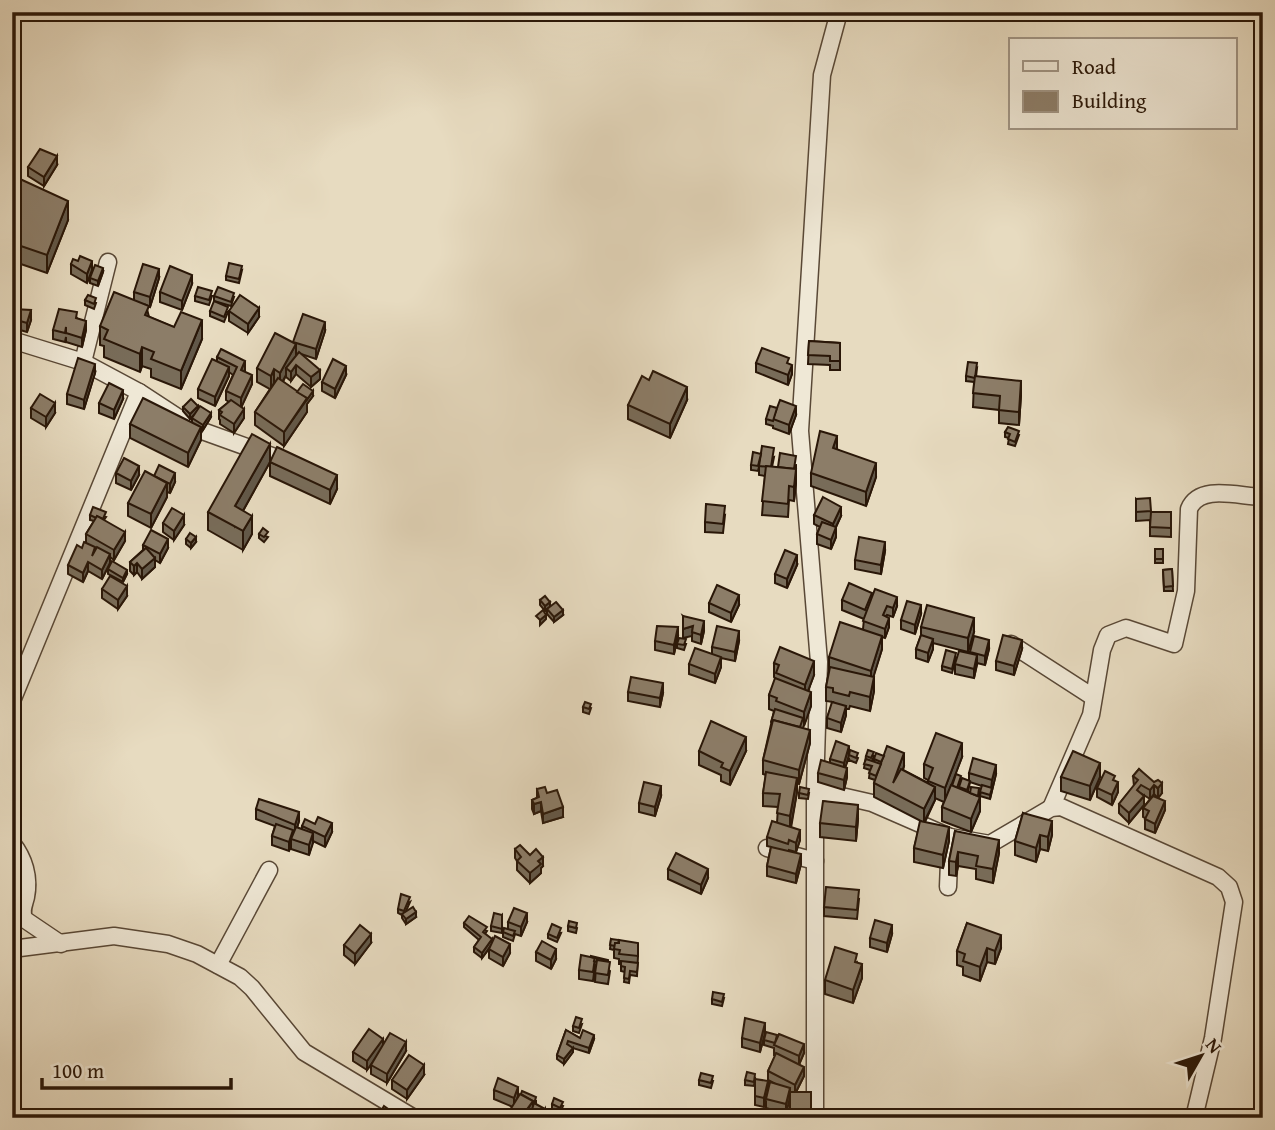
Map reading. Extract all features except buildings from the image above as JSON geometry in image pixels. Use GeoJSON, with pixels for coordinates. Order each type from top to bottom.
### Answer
{"type":"FeatureCollection","features":[{"type":"Feature","properties":{"kind":"street"},"geometry":{"type":"LineString","coordinates":[[815,1118],[815,790],[819,633],[803,480],[801,398],[822,75],[839,12]]}},
{"type":"Feature","properties":{"kind":"street"},"geometry":{"type":"LineString","coordinates":[[83,362],[108,262]]}},
{"type":"Feature","properties":{"kind":"street"},"geometry":{"type":"LineString","coordinates":[[12,340],[83,362],[139,392],[194,428],[283,460]]}},
{"type":"Feature","properties":{"kind":"street"},"geometry":{"type":"LineString","coordinates":[[12,701],[139,392]]}},
{"type":"Feature","properties":{"kind":"street"},"geometry":{"type":"LineString","coordinates":[[1051,808],[1086,732],[1102,650],[1113,631],[1125,628],[1174,644],[1186,591],[1189,509],[1196,498],[1205,494],[1263,497]]}},
{"type":"Feature","properties":{"kind":"street"},"geometry":{"type":"LineString","coordinates":[[1011,644],[1094,697]]}},
{"type":"Feature","properties":{"kind":"street"},"geometry":{"type":"LineString","coordinates":[[815,790],[872,803],[950,837],[990,844],[1051,808],[1061,807],[1218,877],[1233,894],[1213,1038],[1194,1118]]}},
{"type":"Feature","properties":{"kind":"street"},"geometry":{"type":"LineString","coordinates":[[948,887],[950,837]]}},
{"type":"Feature","properties":{"kind":"street"},"geometry":{"type":"LineString","coordinates":[[12,843],[21,855],[28,878],[22,912],[24,919],[61,944]]}},
{"type":"Feature","properties":{"kind":"street"},"geometry":{"type":"LineString","coordinates":[[766,848],[815,861]]}},
{"type":"Feature","properties":{"kind":"street"},"geometry":{"type":"LineString","coordinates":[[218,965],[269,870]]}},
{"type":"Feature","properties":{"kind":"street"},"geometry":{"type":"LineString","coordinates":[[12,949],[114,936],[168,944],[218,965],[252,988],[304,1052],[414,1118]]}}]}
